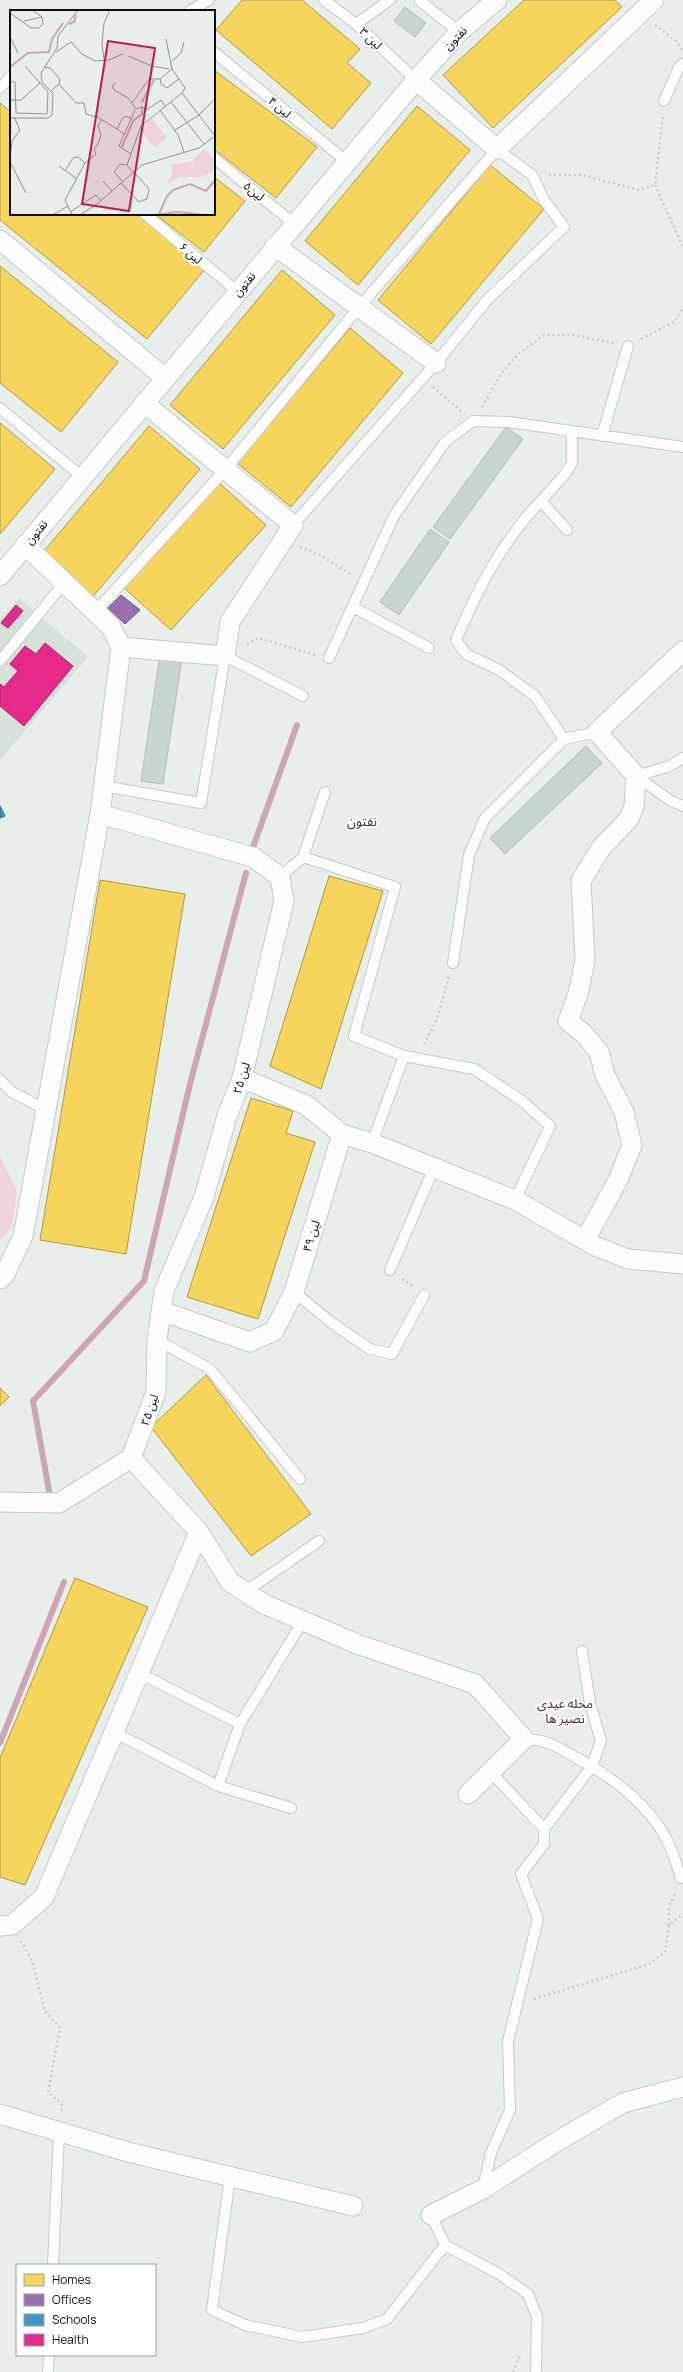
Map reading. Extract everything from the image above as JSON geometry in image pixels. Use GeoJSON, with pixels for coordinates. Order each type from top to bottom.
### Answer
{"type":"FeatureCollection","features":[{"type":"Feature","properties":{"kind":"street","name":"نفتون"},"geometry":{"type":"LineString","coordinates":[[3,565],[25,545],[346,161],[416,80],[459,32],[497,0]]}},
{"type":"Feature","properties":{"kind":"street"},"geometry":{"type":"LineString","coordinates":[[416,80],[497,149],[644,3]]}},
{"type":"Feature","properties":{"kind":"street"},"geometry":{"type":"LineString","coordinates":[[0,240],[165,378]]}},
{"type":"Feature","properties":{"kind":"street"},"geometry":{"type":"LineString","coordinates":[[276,246],[436,363]]}},
{"type":"Feature","properties":{"kind":"street"},"geometry":{"type":"LineString","coordinates":[[121,647],[226,656],[230,622],[293,525],[144,403]]}},
{"type":"Feature","properties":{"kind":"street"},"geometry":{"type":"LineString","coordinates":[[0,1279],[5,1274],[23,1236],[100,814],[121,647],[111,627],[25,545]]}},
{"type":"Feature","properties":{"kind":"street"},"geometry":{"type":"LineString","coordinates":[[585,1240],[618,1180],[632,1145],[624,1112],[605,1075],[599,1052],[584,1034],[568,1021],[578,994],[585,961],[581,881],[601,848],[628,820],[634,807],[636,776],[597,732],[683,651]]}},
{"type":"Feature","properties":{"kind":"street"},"geometry":{"type":"LineString","coordinates":[[100,814],[253,857],[280,877]]}},
{"type":"Feature","properties":{"kind":"street","name":"لین ۲۵"},"geometry":{"type":"LineString","coordinates":[[131,1458],[156,1392],[157,1340],[164,1291],[204,1197],[227,1116],[242,1078],[284,901],[280,877]]}},
{"type":"Feature","properties":{"kind":"street"},"geometry":{"type":"LineString","coordinates":[[242,1078],[306,1105],[342,1134],[372,1143],[515,1200],[585,1240],[628,1259],[683,1264]]}},
{"type":"Feature","properties":{"kind":"street","name":"لین ۴۹"},"geometry":{"type":"LineString","coordinates":[[161,1311],[250,1342],[274,1331],[294,1292],[342,1134]]}},
{"type":"Feature","properties":{"kind":"street"},"geometry":{"type":"LineString","coordinates":[[0,1502],[59,1503],[131,1458],[199,1532],[230,1582],[245,1592],[264,1604],[357,1644],[475,1684],[524,1739],[468,1794]]}},
{"type":"Feature","properties":{"kind":"street"},"geometry":{"type":"LineString","coordinates":[[6,1926],[44,1897],[199,1532]]}},
{"type":"Feature","properties":{"kind":"street"},"geometry":{"type":"LineString","coordinates":[[431,2215],[483,2189],[556,2142],[623,2103],[683,2087]]}},
{"type":"Feature","properties":{"kind":"street"},"geometry":{"type":"LineString","coordinates":[[0,2114],[128,2152],[230,2178],[353,2206]]}},
{"type":"Feature","properties":{"kind":"lane"},"geometry":{"type":"LineString","coordinates":[[192,10],[209,0]]}},
{"type":"Feature","properties":{"kind":"lane","name":"لین ۳"},"geometry":{"type":"LineString","coordinates":[[324,0],[356,24],[416,80]]}},
{"type":"Feature","properties":{"kind":"lane"},"geometry":{"type":"LineString","coordinates":[[356,24],[390,0]]}},
{"type":"Feature","properties":{"kind":"lane"},"geometry":{"type":"LineString","coordinates":[[419,0],[459,32]]}},
{"type":"Feature","properties":{"kind":"lane","name":"لین ۴"},"geometry":{"type":"LineString","coordinates":[[215,53],[346,161]]}},
{"type":"Feature","properties":{"kind":"lane"},"geometry":{"type":"LineString","coordinates":[[664,101],[679,67],[683,64]]}},
{"type":"Feature","properties":{"kind":"lane"},"geometry":{"type":"LineString","coordinates":[[0,88],[10,77]]}},
{"type":"Feature","properties":{"kind":"lane"},"geometry":{"type":"LineString","coordinates":[[96,612],[225,470],[360,306],[497,149],[532,175],[544,200],[564,227],[487,300],[436,363],[293,525]]}},
{"type":"Feature","properties":{"kind":"lane","name":"لین۵"},"geometry":{"type":"LineString","coordinates":[[215,159],[294,224]]}},
{"type":"Feature","properties":{"kind":"lane","name":"لین ۶"},"geometry":{"type":"LineString","coordinates":[[146,215],[237,292]]}},
{"type":"Feature","properties":{"kind":"lane"},"geometry":{"type":"LineString","coordinates":[[602,436],[628,346]]}},
{"type":"Feature","properties":{"kind":"lane"},"geometry":{"type":"LineString","coordinates":[[0,408],[82,477]]}},
{"type":"Feature","properties":{"kind":"lane"},"geometry":{"type":"LineString","coordinates":[[329,658],[394,516],[445,442],[473,421],[508,422],[683,447]]}},
{"type":"Feature","properties":{"kind":"lane"},"geometry":{"type":"LineString","coordinates":[[564,739],[535,696],[499,670],[466,654],[456,640],[493,561],[523,519],[565,474],[572,463],[572,432]]}},
{"type":"Feature","properties":{"kind":"lane"},"geometry":{"type":"LineString","coordinates":[[541,501],[567,530]]}},
{"type":"Feature","properties":{"kind":"lane"},"geometry":{"type":"LineString","coordinates":[[0,661],[64,583]]}},
{"type":"Feature","properties":{"kind":"lane"},"geometry":{"type":"LineString","coordinates":[[353,607],[429,648]]}},
{"type":"Feature","properties":{"kind":"lane"},"geometry":{"type":"LineString","coordinates":[[103,786],[201,803],[226,656],[302,696]]}},
{"type":"Feature","properties":{"kind":"lane"},"geometry":{"type":"LineString","coordinates":[[453,963],[469,855],[485,818],[564,739],[597,732]]}},
{"type":"Feature","properties":{"kind":"lane"},"geometry":{"type":"LineString","coordinates":[[636,776],[670,766],[683,758]]}},
{"type":"Feature","properties":{"kind":"lane"},"geometry":{"type":"LineString","coordinates":[[636,776],[671,801],[683,806]]}},
{"type":"Feature","properties":{"kind":"lane"},"geometry":{"type":"LineString","coordinates":[[280,877],[303,857],[325,792]]}},
{"type":"Feature","properties":{"kind":"lane"},"geometry":{"type":"LineString","coordinates":[[303,857],[395,887],[354,1036],[404,1056],[474,1069],[522,1100],[550,1126],[515,1200]]}},
{"type":"Feature","properties":{"kind":"lane"},"geometry":{"type":"LineString","coordinates":[[372,1143],[404,1056]]}},
{"type":"Feature","properties":{"kind":"lane"},"geometry":{"type":"LineString","coordinates":[[0,1080],[12,1092],[46,1110]]}},
{"type":"Feature","properties":{"kind":"lane"},"geometry":{"type":"LineString","coordinates":[[390,1270],[434,1168]]}},
{"type":"Feature","properties":{"kind":"lane"},"geometry":{"type":"LineString","coordinates":[[294,1292],[332,1323],[370,1349],[392,1354],[424,1295]]}},
{"type":"Feature","properties":{"kind":"lane"},"geometry":{"type":"LineString","coordinates":[[157,1340],[210,1369],[300,1479]]}},
{"type":"Feature","properties":{"kind":"lane"},"geometry":{"type":"LineString","coordinates":[[245,1592],[319,1541]]}},
{"type":"Feature","properties":{"kind":"lane"},"geometry":{"type":"LineString","coordinates":[[218,1786],[240,1724],[303,1621]]}},
{"type":"Feature","properties":{"kind":"lane"},"geometry":{"type":"LineString","coordinates":[[483,2189],[491,2153],[510,2110],[508,2041],[530,1960],[538,1919],[521,1874],[544,1844],[544,1829],[592,1766],[600,1741],[590,1703],[582,1651]]}},
{"type":"Feature","properties":{"kind":"lane"},"geometry":{"type":"LineString","coordinates":[[139,1673],[240,1724]]}},
{"type":"Feature","properties":{"kind":"lane"},"geometry":{"type":"LineString","coordinates":[[114,1732],[218,1786],[291,1808]]}},
{"type":"Feature","properties":{"kind":"lane"},"geometry":{"type":"LineString","coordinates":[[524,1739],[543,1740],[592,1766],[622,1786],[644,1809],[668,1843],[681,1878]]}},
{"type":"Feature","properties":{"kind":"lane"},"geometry":{"type":"LineString","coordinates":[[491,1772],[544,1829]]}},
{"type":"Feature","properties":{"kind":"lane"},"geometry":{"type":"LineString","coordinates":[[53,2264],[59,2132]]}},
{"type":"Feature","properties":{"kind":"lane"},"geometry":{"type":"LineString","coordinates":[[230,2178],[212,2310],[245,2325],[302,2337],[363,2328],[387,2319],[445,2245]]}},
{"type":"Feature","properties":{"kind":"lane"},"geometry":{"type":"LineString","coordinates":[[431,2215],[445,2245],[499,2274],[528,2294],[537,2317],[536,2372]]}},
{"type":"Feature","properties":{"kind":"lane"},"geometry":{"type":"LineString","coordinates":[[48,2372],[49,2356]]}},
{"type":"Feature","properties":{"kind":"path"},"geometry":{"type":"LineString","coordinates":[[644,3],[644,16],[676,41],[683,52]]}},
{"type":"Feature","properties":{"kind":"path"},"geometry":{"type":"LineString","coordinates":[[664,101],[655,185],[683,247]]}},
{"type":"Feature","properties":{"kind":"path"},"geometry":{"type":"LineString","coordinates":[[532,175],[582,175],[639,190],[655,185]]}},
{"type":"Feature","properties":{"kind":"path"},"geometry":{"type":"LineString","coordinates":[[422,378],[473,421],[502,374],[519,353],[544,336],[572,335],[628,346],[674,322],[683,308]]}},
{"type":"Feature","properties":{"kind":"path"},"geometry":{"type":"LineString","coordinates":[[282,541],[320,554],[364,583]]}},
{"type":"Feature","properties":{"kind":"path"},"geometry":{"type":"LineString","coordinates":[[226,656],[258,638],[329,658]]}},
{"type":"Feature","properties":{"kind":"path"},"geometry":{"type":"LineString","coordinates":[[404,1056],[424,1044],[436,1019],[453,963]]}},
{"type":"Feature","properties":{"kind":"path"},"geometry":{"type":"LineString","coordinates":[[390,1270],[424,1295]]}},
{"type":"Feature","properties":{"kind":"path"},"geometry":{"type":"LineString","coordinates":[[517,2004],[649,1964],[665,1952],[669,1925],[669,1907],[681,1878]]}},
{"type":"Feature","properties":{"kind":"path"},"geometry":{"type":"LineString","coordinates":[[669,1925],[683,1914]]}},
{"type":"Feature","properties":{"kind":"path"},"geometry":{"type":"LineString","coordinates":[[6,1926],[32,1961],[44,2011],[60,2028],[48,2092],[62,2105],[59,2132]]}},
{"type":"Feature","properties":{"kind":"shaded area"},"geometry":{"type":"Polygon","coordinates":[[[19,598],[88,657],[0,760],[0,620],[19,598]]]}},
{"type":"Feature","properties":{"kind":"shaded area"},"geometry":{"type":"Polygon","coordinates":[[[0,1157],[17,1191],[12,1227],[0,1240],[0,1157]]]}},
{"type":"Feature","properties":{"kind":"building: Homes"},"geometry":{"type":"Polygon","coordinates":[[[242,0],[302,0],[360,49],[347,63],[371,83],[332,129],[216,30],[242,0]]]}},
{"type":"Feature","properties":{"kind":"building: Homes"},"geometry":{"type":"Polygon","coordinates":[[[524,0],[615,0],[622,7],[493,128],[443,75],[524,0]]]}},
{"type":"Feature","properties":{"kind":"building: Homes"},"geometry":{"type":"Polygon","coordinates":[[[215,71],[317,147],[276,198],[215,150],[215,71]]]}},
{"type":"Feature","properties":{"kind":"building: Homes"},"geometry":{"type":"Polygon","coordinates":[[[0,103],[10,111],[10,215],[138,215],[205,269],[147,339],[0,220],[0,103]]]}},
{"type":"Feature","properties":{"kind":"building: Homes"},"geometry":{"type":"Polygon","coordinates":[[[417,106],[470,150],[358,285],[305,241],[417,106]]]}},
{"type":"Feature","properties":{"kind":"building: Homes"},"geometry":{"type":"Polygon","coordinates":[[[490,165],[544,209],[431,344],[378,300],[490,165]]]}},
{"type":"Feature","properties":{"kind":"building: Homes"},"geometry":{"type":"Polygon","coordinates":[[[215,178],[245,201],[204,252],[156,215],[215,215],[215,178]]]}},
{"type":"Feature","properties":{"kind":"building: Homes"},"geometry":{"type":"Polygon","coordinates":[[[0,266],[118,362],[61,432],[0,383],[0,266]]]}},
{"type":"Feature","properties":{"kind":"building: Homes"},"geometry":{"type":"Polygon","coordinates":[[[282,270],[335,315],[223,449],[170,405],[282,270]]]}},
{"type":"Feature","properties":{"kind":"building: Homes"},"geometry":{"type":"Polygon","coordinates":[[[350,328],[403,373],[291,507],[237,463],[350,328]]]}},
{"type":"Feature","properties":{"kind":"building: Homes"},"geometry":{"type":"Polygon","coordinates":[[[0,423],[55,469],[0,534],[0,423]]]}},
{"type":"Feature","properties":{"kind":"building: Homes"},"geometry":{"type":"Polygon","coordinates":[[[149,426],[200,469],[91,599],[40,556],[149,426]]]}},
{"type":"Feature","properties":{"kind":"building: Homes"},"geometry":{"type":"Polygon","coordinates":[[[219,483],[266,525],[171,630],[124,588],[219,483]]]}},
{"type":"Feature","properties":{"kind":"building: Homes"},"geometry":{"type":"Polygon","coordinates":[[[329,876],[383,891],[321,1089],[270,1066],[329,876]]]}},
{"type":"Feature","properties":{"kind":"building: Homes"},"geometry":{"type":"Polygon","coordinates":[[[100,880],[185,894],[126,1254],[40,1240],[100,880]]]}},
{"type":"Feature","properties":{"kind":"building: Homes"},"geometry":{"type":"Polygon","coordinates":[[[251,1098],[293,1111],[286,1133],[315,1142],[258,1319],[187,1297],[251,1098]]]}},
{"type":"Feature","properties":{"kind":"building: Homes"},"geometry":{"type":"Polygon","coordinates":[[[206,1375],[311,1514],[251,1556],[151,1427],[206,1375]]]}},
{"type":"Feature","properties":{"kind":"building: Homes"},"geometry":{"type":"Polygon","coordinates":[[[0,1388],[9,1397],[0,1406],[0,1388]]]}},
{"type":"Feature","properties":{"kind":"building: Homes"},"geometry":{"type":"Polygon","coordinates":[[[75,1578],[148,1607],[25,1885],[0,1877],[0,1758],[75,1578]]]}},
{"type":"Feature","properties":{"kind":"building: Offices"},"geometry":{"type":"Polygon","coordinates":[[[121,595],[140,610],[125,624],[108,608],[121,595]]]}},
{"type":"Feature","properties":{"kind":"building: Schools"},"geometry":{"type":"Polygon","coordinates":[[[0,806],[5,816],[0,818],[0,806]]]}},
{"type":"Feature","properties":{"kind":"building: Health"},"geometry":{"type":"Polygon","coordinates":[[[16,605],[23,611],[8,628],[1,623],[16,605]]]}},
{"type":"Feature","properties":{"kind":"building: Health"},"geometry":{"type":"Polygon","coordinates":[[[45,643],[73,666],[24,726],[0,706],[0,684],[4,687],[18,671],[10,664],[25,646],[36,654],[45,643]]]}},
{"type":"Feature","properties":{"kind":"building: Other"},"geometry":{"type":"Polygon","coordinates":[[[405,7],[426,23],[415,37],[394,21],[405,7]]]}},
{"type":"Feature","properties":{"kind":"building: Other"},"geometry":{"type":"Polygon","coordinates":[[[506,427],[523,439],[450,539],[433,527],[506,427]]]}},
{"type":"Feature","properties":{"kind":"building: Other"},"geometry":{"type":"Polygon","coordinates":[[[430,529],[449,542],[399,615],[380,602],[430,529]]]}},
{"type":"Feature","properties":{"kind":"building: Other"},"geometry":{"type":"Polygon","coordinates":[[[160,655],[182,658],[163,784],[141,781],[160,655]]]}},
{"type":"Feature","properties":{"kind":"building: Other"},"geometry":{"type":"Polygon","coordinates":[[[586,746],[602,763],[505,854],[490,838],[586,746]]]}},
{"type":"Feature","properties":{"kind":"waterway"},"geometry":{"type":"LineString","coordinates":[[252,850],[297,725]]}},
{"type":"Feature","properties":{"kind":"waterway"},"geometry":{"type":"LineString","coordinates":[[50,1496],[33,1401],[144,1281],[190,1084],[246,873]]}},
{"type":"Feature","properties":{"kind":"waterway"},"geometry":{"type":"LineString","coordinates":[[0,1743],[64,1582]]}},
{"type":"Feature","properties":{"kind":"district","name":"نفتون"},"geometry":{"type":"Point","coordinates":[362,821]}},
{"type":"Feature","properties":{"kind":"district","name":"محله عیدی نصیر ها"},"geometry":{"type":"Point","coordinates":[565,1710]}}]}
